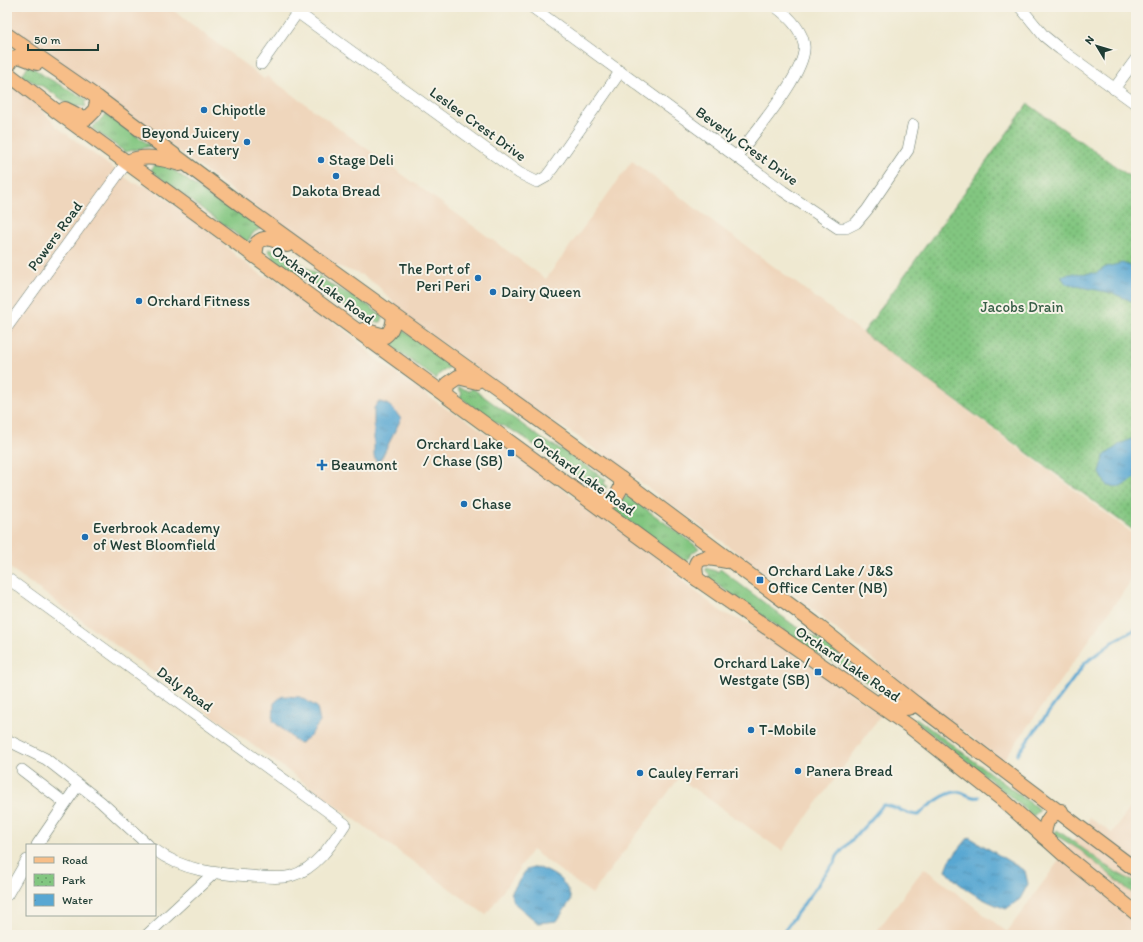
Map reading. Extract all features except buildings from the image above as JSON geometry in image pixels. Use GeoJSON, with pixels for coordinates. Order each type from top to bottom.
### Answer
{"type":"FeatureCollection","features":[{"type":"Feature","properties":{"kind":"main road","name":"Orchard Lake Road"},"geometry":{"type":"LineString","coordinates":[[7,35],[98,98],[309,255],[621,479],[814,623],[916,704],[1060,811],[1136,870]]}},
{"type":"Feature","properties":{"kind":"main road"},"geometry":{"type":"LineString","coordinates":[[7,67],[12,59],[19,56],[56,70]]}},
{"type":"Feature","properties":{"kind":"main road","name":"Orchard Lake Road"},"geometry":{"type":"LineString","coordinates":[[7,73],[344,322],[697,579],[915,730],[1003,800],[1044,837],[1134,911]]}},
{"type":"Feature","properties":{"kind":"main road"},"geometry":{"type":"LineString","coordinates":[[23,85],[81,117],[91,115],[98,98]]}},
{"type":"Feature","properties":{"kind":"main road"},"geometry":{"type":"LineString","coordinates":[[127,162],[138,157],[150,156],[188,166]]}},
{"type":"Feature","properties":{"kind":"main road"},"geometry":{"type":"LineString","coordinates":[[255,256],[257,243],[260,240],[270,238],[309,255]]}},
{"type":"Feature","properties":{"kind":"main road"},"geometry":{"type":"LineString","coordinates":[[344,322],[374,335],[385,336],[390,333],[393,327],[394,316]]}},
{"type":"Feature","properties":{"kind":"main road"},"geometry":{"type":"LineString","coordinates":[[445,395],[448,384],[458,377],[488,384]]}},
{"type":"Feature","properties":{"kind":"main road"},"geometry":{"type":"LineString","coordinates":[[564,482],[608,502],[614,500],[618,495],[621,479]]}},
{"type":"Feature","properties":{"kind":"main road"},"geometry":{"type":"LineString","coordinates":[[697,579],[694,570],[695,565],[702,558],[715,558],[732,563]]}},
{"type":"Feature","properties":{"kind":"main road"},"geometry":{"type":"LineString","coordinates":[[856,690],[901,709],[910,709],[916,704]]}},
{"type":"Feature","properties":{"kind":"main road"},"geometry":{"type":"LineString","coordinates":[[1044,837],[1045,823],[1054,813],[1060,811]]}},
{"type":"Feature","properties":{"kind":"street","name":"Beverly Crest Drive"},"geometry":{"type":"LineString","coordinates":[[532,7],[838,228],[846,228],[856,223],[890,179],[908,150],[913,126]]}},
{"type":"Feature","properties":{"kind":"street"},"geometry":{"type":"LineString","coordinates":[[738,156],[778,101],[803,60],[804,45],[798,28],[776,7]]}},
{"type":"Feature","properties":{"kind":"street"},"geometry":{"type":"LineString","coordinates":[[1020,7],[1044,36],[1136,104]]}},
{"type":"Feature","properties":{"kind":"street","name":"Leslee Crest Drive"},"geometry":{"type":"LineString","coordinates":[[293,10],[519,172],[538,182],[546,177],[552,169],[620,72]]}},
{"type":"Feature","properties":{"kind":"street"},"geometry":{"type":"LineString","coordinates":[[261,64],[293,10]]}},
{"type":"Feature","properties":{"kind":"street"},"geometry":{"type":"LineString","coordinates":[[1114,88],[1136,59]]}},
{"type":"Feature","properties":{"kind":"street","name":"Powers Road"},"geometry":{"type":"LineString","coordinates":[[7,327],[127,162]]}},
{"type":"Feature","properties":{"kind":"street","name":"Daly Road"},"geometry":{"type":"LineString","coordinates":[[7,578],[345,824],[321,856],[291,876],[265,877],[214,873]]}},
{"type":"Feature","properties":{"kind":"street"},"geometry":{"type":"LineString","coordinates":[[7,740],[46,759],[101,802],[147,844]]}},
{"type":"Feature","properties":{"kind":"street"},"geometry":{"type":"LineString","coordinates":[[22,770],[65,803]]}},
{"type":"Feature","properties":{"kind":"street"},"geometry":{"type":"LineString","coordinates":[[38,844],[78,785]]}},
{"type":"Feature","properties":{"kind":"street"},"geometry":{"type":"LineString","coordinates":[[156,851],[166,859],[190,868],[214,873]]}},
{"type":"Feature","properties":{"kind":"street"},"geometry":{"type":"LineString","coordinates":[[7,895],[26,862]]}},
{"type":"Feature","properties":{"kind":"street"},"geometry":{"type":"LineString","coordinates":[[147,935],[214,873]]}},
{"type":"Feature","properties":{"kind":"shaded area"},"geometry":{"type":"Polygon","coordinates":[[[7,7],[169,7],[264,79],[267,76],[546,279],[632,161],[1136,536],[1136,574],[1003,761],[930,706],[787,589],[577,436],[525,404],[408,318],[378,286],[362,275],[335,265],[7,27],[7,7]]]}},
{"type":"Feature","properties":{"kind":"shaded area"},"geometry":{"type":"Polygon","coordinates":[[[7,80],[34,101],[57,127],[133,183],[150,187],[213,234],[236,256],[263,276],[274,278],[351,335],[377,360],[448,410],[463,417],[665,563],[686,584],[723,613],[747,623],[882,714],[782,851],[679,778],[592,894],[532,850],[486,915],[7,566],[7,80]]]}},
{"type":"Feature","properties":{"kind":"shaded area"},"geometry":{"type":"Polygon","coordinates":[[[1136,800],[1136,935],[874,935],[924,868],[1007,932],[1090,818],[1112,833],[1136,800]]]}},
{"type":"Feature","properties":{"kind":"green space"},"geometry":{"type":"Polygon","coordinates":[[[29,65],[46,77],[87,100],[85,103],[86,107],[78,106],[75,109],[46,88],[21,76],[29,65]]]}},
{"type":"Feature","properties":{"kind":"green space","name":"Jacobs Drain"},"geometry":{"type":"Polygon","coordinates":[[[1028,104],[1136,181],[1136,532],[863,333],[1028,104]]]}},
{"type":"Feature","properties":{"kind":"green space"},"geometry":{"type":"Polygon","coordinates":[[[106,114],[151,146],[125,152],[92,128],[106,114]]]}},
{"type":"Feature","properties":{"kind":"green space"},"geometry":{"type":"Polygon","coordinates":[[[154,165],[166,166],[175,171],[214,200],[243,214],[262,228],[254,232],[247,242],[151,171],[154,165]]]}},
{"type":"Feature","properties":{"kind":"green space"},"geometry":{"type":"Polygon","coordinates":[[[269,249],[282,253],[284,251],[333,286],[361,300],[383,317],[381,322],[374,322],[369,319],[366,322],[316,285],[288,272],[271,259],[273,256],[268,251],[269,249]]]}},
{"type":"Feature","properties":{"kind":"green space"},"geometry":{"type":"Polygon","coordinates":[[[401,329],[451,366],[439,374],[436,379],[387,343],[397,336],[401,329]]]}},
{"type":"Feature","properties":{"kind":"green space"},"geometry":{"type":"Polygon","coordinates":[[[458,387],[470,391],[472,388],[545,441],[573,456],[606,480],[604,483],[607,487],[604,488],[595,485],[593,488],[519,434],[489,419],[460,397],[462,394],[458,387]]]}},
{"type":"Feature","properties":{"kind":"green space"},"geometry":{"type":"Polygon","coordinates":[[[627,495],[699,548],[691,554],[686,562],[612,509],[627,495]]]}},
{"type":"Feature","properties":{"kind":"green space"},"geometry":{"type":"Polygon","coordinates":[[[706,568],[718,572],[720,569],[792,624],[822,641],[898,703],[841,665],[813,651],[708,578],[710,575],[706,571],[706,568]]]}},
{"type":"Feature","properties":{"kind":"green space"},"geometry":{"type":"Polygon","coordinates":[[[916,718],[1040,810],[1033,816],[980,771],[914,721],[916,718]]]}},
{"type":"Feature","properties":{"kind":"green space"},"geometry":{"type":"Polygon","coordinates":[[[1057,830],[1114,871],[1136,883],[1136,896],[1080,850],[1054,834],[1057,830]]]}},
{"type":"Feature","properties":{"kind":"water"},"geometry":{"type":"Polygon","coordinates":[[[1122,263],[1136,268],[1136,303],[1112,293],[1066,284],[1061,276],[1069,274],[1096,273],[1106,267],[1122,263]]]}},
{"type":"Feature","properties":{"kind":"water"},"geometry":{"type":"Polygon","coordinates":[[[378,402],[389,405],[401,419],[380,461],[376,461],[374,456],[374,408],[378,402]]]}},
{"type":"Feature","properties":{"kind":"water"},"geometry":{"type":"Polygon","coordinates":[[[1136,437],[1136,477],[1121,487],[1107,486],[1100,473],[1104,456],[1120,444],[1136,437]]]}},
{"type":"Feature","properties":{"kind":"water"},"geometry":{"type":"Polygon","coordinates":[[[282,696],[300,697],[317,707],[320,722],[309,737],[299,744],[273,721],[274,703],[282,696]]]}},
{"type":"Feature","properties":{"kind":"water"},"geometry":{"type":"Polygon","coordinates":[[[969,837],[1025,871],[1028,884],[1020,899],[1006,909],[973,894],[958,883],[946,870],[950,860],[969,837]]]}},
{"type":"Feature","properties":{"kind":"water"},"geometry":{"type":"Polygon","coordinates":[[[537,867],[560,879],[569,893],[571,900],[557,921],[538,923],[513,902],[511,893],[526,870],[537,867]]]}},
{"type":"Feature","properties":{"kind":"waterway"},"geometry":{"type":"LineString","coordinates":[[1017,755],[1085,663],[1114,641],[1136,629]]}},
{"type":"Feature","properties":{"kind":"waterway"},"geometry":{"type":"LineString","coordinates":[[781,935],[822,877],[832,866],[837,856],[873,818],[883,805],[893,807],[909,814],[919,815],[944,796],[955,792],[960,792],[972,797],[979,797]]}},
{"type":"Feature","properties":{"kind":"place","name":"Chipotle"},"geometry":{"type":"Point","coordinates":[204,110]}},
{"type":"Feature","properties":{"kind":"place","name":"Beyond Juicery + Eatery"},"geometry":{"type":"Point","coordinates":[247,142]}},
{"type":"Feature","properties":{"kind":"place","name":"Stage Deli"},"geometry":{"type":"Point","coordinates":[321,160]}},
{"type":"Feature","properties":{"kind":"place","name":"Dakota Bread"},"geometry":{"type":"Point","coordinates":[336,176]}},
{"type":"Feature","properties":{"kind":"place","name":"The Port of Peri Peri"},"geometry":{"type":"Point","coordinates":[478,278]}},
{"type":"Feature","properties":{"kind":"place","name":"Dairy Queen"},"geometry":{"type":"Point","coordinates":[493,292]}},
{"type":"Feature","properties":{"kind":"place","name":"Orchard Fitness"},"geometry":{"type":"Point","coordinates":[139,301]}},
{"type":"Feature","properties":{"kind":"place","name":"Orchard Lake / Chase (SB)"},"geometry":{"type":"Point","coordinates":[511,453]}},
{"type":"Feature","properties":{"kind":"place","name":"Beaumont"},"geometry":{"type":"Point","coordinates":[322,465]}},
{"type":"Feature","properties":{"kind":"place","name":"Chase"},"geometry":{"type":"Point","coordinates":[464,504]}},
{"type":"Feature","properties":{"kind":"place","name":"Everbrook Academy of West Bloomfield"},"geometry":{"type":"Point","coordinates":[85,537]}},
{"type":"Feature","properties":{"kind":"place","name":"Orchard Lake / J&S Office Center (NB)"},"geometry":{"type":"Point","coordinates":[760,580]}},
{"type":"Feature","properties":{"kind":"place","name":"Orchard Lake / Westgate (SB)"},"geometry":{"type":"Point","coordinates":[818,672]}},
{"type":"Feature","properties":{"kind":"place","name":"T-Mobile"},"geometry":{"type":"Point","coordinates":[751,730]}},
{"type":"Feature","properties":{"kind":"place","name":"Panera Bread"},"geometry":{"type":"Point","coordinates":[798,771]}},
{"type":"Feature","properties":{"kind":"place","name":"Cauley Ferrari"},"geometry":{"type":"Point","coordinates":[640,773]}}]}
